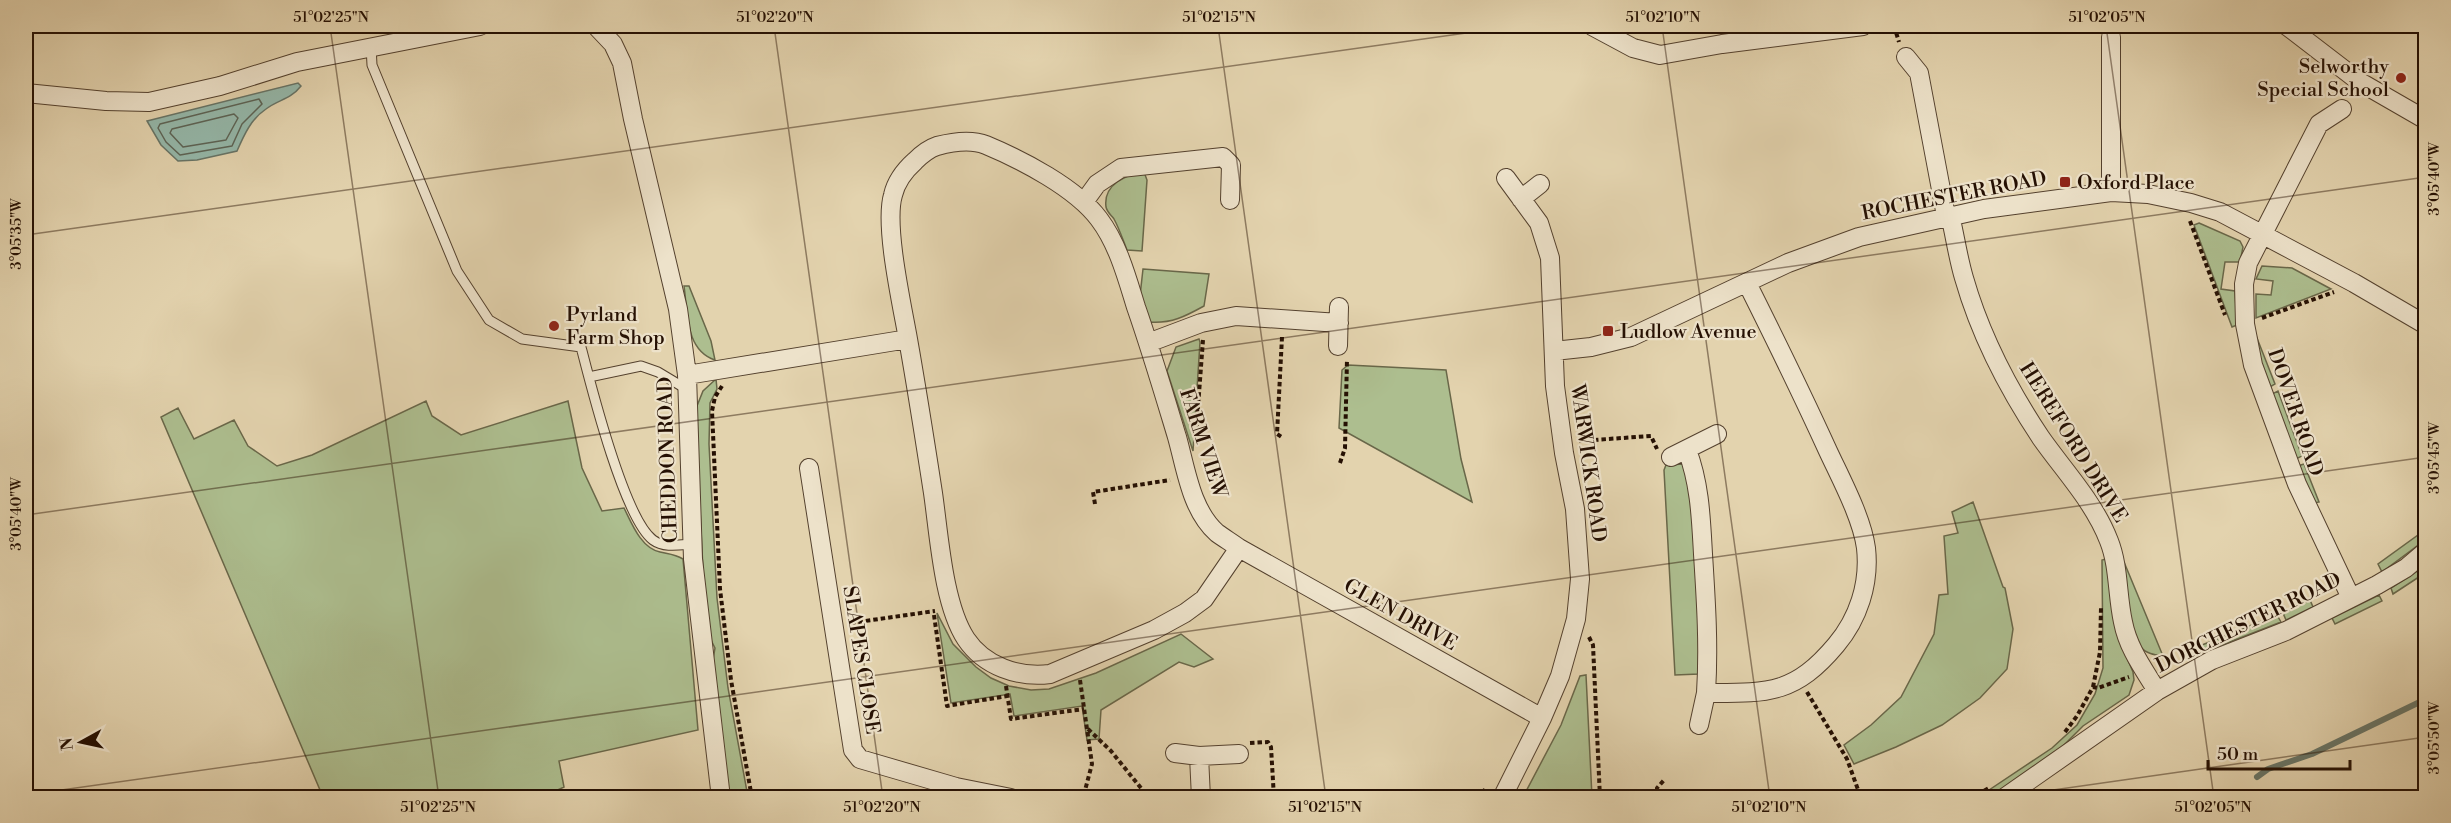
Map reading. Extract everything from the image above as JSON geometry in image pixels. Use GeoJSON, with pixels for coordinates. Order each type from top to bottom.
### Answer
{"type":"FeatureCollection","features":[{"type":"Feature","properties":{"kind":"street"},"geometry":{"type":"LineString","coordinates":[[26,93],[106,101],[149,102],[220,86],[297,62],[480,26]]}},
{"type":"Feature","properties":{"kind":"street","name":"CHEDDON ROAD"},"geometry":{"type":"LineString","coordinates":[[596,26],[613,44],[621,63],[678,309],[687,382],[693,544],[702,650],[721,798]]}},
{"type":"Feature","properties":{"kind":"street"},"geometry":{"type":"LineString","coordinates":[[1592,26],[1633,48],[1660,55],[1722,44],[1863,26]]}},
{"type":"Feature","properties":{"kind":"street"},"geometry":{"type":"LineString","coordinates":[[2287,26],[2360,82],[2426,120]]}},
{"type":"Feature","properties":{"kind":"street"},"geometry":{"type":"LineString","coordinates":[[2110,37],[2111,192]]}},
{"type":"Feature","properties":{"kind":"street","name":"HEREFORD DRIVE"},"geometry":{"type":"LineString","coordinates":[[1906,57],[1919,73],[1948,216],[1964,278],[1981,325],[2016,397],[2042,438],[2095,511],[2110,542],[2119,584],[2123,621],[2133,655],[2157,691]]}},
{"type":"Feature","properties":{"kind":"street","name":"DOVER ROAD"},"geometry":{"type":"LineString","coordinates":[[2342,109],[2319,124],[2248,263],[2244,284],[2245,324],[2253,365],[2297,484],[2351,598]]}},
{"type":"Feature","properties":{"kind":"street","name":"FARM VIEW"},"geometry":{"type":"LineString","coordinates":[[979,142],[1065,186],[1084,202],[1100,220],[1112,243],[1148,343],[1194,498],[1216,532],[1239,548],[1204,599],[1185,613],[1154,630],[1050,674],[1023,675],[1003,668],[978,653],[958,625],[952,608],[891,234],[892,196],[904,173],[931,148],[946,144],[979,142]]}},
{"type":"Feature","properties":{"kind":"street"},"geometry":{"type":"LineString","coordinates":[[1084,202],[1097,184],[1121,168],[1226,150],[1231,165],[1230,201]]}},
{"type":"Feature","properties":{"kind":"street","name":"WARWICK ROAD"},"geometry":{"type":"LineString","coordinates":[[1502,798],[1560,676],[1577,614],[1580,579],[1575,509],[1562,442],[1555,386],[1550,258],[1539,223],[1506,178]]}},
{"type":"Feature","properties":{"kind":"street"},"geometry":{"type":"LineString","coordinates":[[1521,199],[1540,184]]}},
{"type":"Feature","properties":{"kind":"street","name":"ROCHESTER ROAD"},"geometry":{"type":"LineString","coordinates":[[1554,351],[1591,347],[1631,337],[1788,263],[1859,237],[1948,216],[2040,200],[2111,192],[2148,194],[2220,212],[2354,283],[2426,325]]}},
{"type":"Feature","properties":{"kind":"street"},"geometry":{"type":"LineString","coordinates":[[1706,693],[1756,693],[1789,686],[1817,667],[1844,636],[1860,606],[1866,578],[1866,547],[1856,516],[1837,470],[1747,283]]}},
{"type":"Feature","properties":{"kind":"street"},"geometry":{"type":"LineString","coordinates":[[1148,343],[1201,323],[1236,316],[1283,319],[1339,315],[1338,346]]}},
{"type":"Feature","properties":{"kind":"street"},"geometry":{"type":"LineString","coordinates":[[687,382],[729,368],[908,339]]}},
{"type":"Feature","properties":{"kind":"street"},"geometry":{"type":"LineString","coordinates":[[1699,725],[1706,693],[1709,652],[1699,499],[1695,470],[1679,454],[1717,434]]}},
{"type":"Feature","properties":{"kind":"street","name":"SLAPES CLOSE"},"geometry":{"type":"LineString","coordinates":[[809,468],[853,750],[860,759],[955,792],[1011,798]]}},
{"type":"Feature","properties":{"kind":"street","name":"GLEN DRIVE"},"geometry":{"type":"LineString","coordinates":[[1239,548],[1542,718]]}},
{"type":"Feature","properties":{"kind":"street","name":"DORCHESTER ROAD"},"geometry":{"type":"LineString","coordinates":[[2000,790],[2157,691],[2212,660],[2286,631],[2351,598],[2406,568],[2426,551]]}},
{"type":"Feature","properties":{"kind":"street"},"geometry":{"type":"LineString","coordinates":[[1175,753],[1199,756],[1239,754]]}},
{"type":"Feature","properties":{"kind":"street"},"geometry":{"type":"LineString","coordinates":[[1199,756],[1201,798]]}},
{"type":"Feature","properties":{"kind":"lane"},"geometry":{"type":"LineString","coordinates":[[371,46],[372,64],[457,271],[489,320],[522,339],[581,347],[602,428],[636,516],[651,539],[663,545],[693,544]]}},
{"type":"Feature","properties":{"kind":"lane"},"geometry":{"type":"LineString","coordinates":[[589,377],[641,366],[687,382]]}},
{"type":"Feature","properties":{"kind":"path"},"geometry":{"type":"LineString","coordinates":[[1283,319],[1277,434],[1283,438]]}},
{"type":"Feature","properties":{"kind":"path"},"geometry":{"type":"LineString","coordinates":[[1195,442],[1204,336],[1201,323]]}},
{"type":"Feature","properties":{"kind":"path"},"geometry":{"type":"LineString","coordinates":[[1338,346],[1347,354],[1348,371],[1345,448],[1340,462]]}},
{"type":"Feature","properties":{"kind":"path"},"geometry":{"type":"LineString","coordinates":[[729,368],[730,378],[715,397],[712,411],[718,567],[731,680],[752,798]]}},
{"type":"Feature","properties":{"kind":"path"},"geometry":{"type":"LineString","coordinates":[[1562,442],[1651,436],[1660,455],[1679,454]]}},
{"type":"Feature","properties":{"kind":"path"},"geometry":{"type":"LineString","coordinates":[[1095,504],[1093,492],[1188,477]]}},
{"type":"Feature","properties":{"kind":"path"},"geometry":{"type":"LineString","coordinates":[[2064,734],[2093,687],[2100,652],[2101,597]]}},
{"type":"Feature","properties":{"kind":"path"},"geometry":{"type":"LineString","coordinates":[[835,625],[952,608]]}},
{"type":"Feature","properties":{"kind":"path"},"geometry":{"type":"LineString","coordinates":[[933,611],[947,706],[1007,696]]}},
{"type":"Feature","properties":{"kind":"path"},"geometry":{"type":"LineString","coordinates":[[1577,614],[1593,645],[1600,798]]}},
{"type":"Feature","properties":{"kind":"path"},"geometry":{"type":"LineString","coordinates":[[1072,664],[1080,679],[1092,764],[1083,798]]}},
{"type":"Feature","properties":{"kind":"path"},"geometry":{"type":"LineString","coordinates":[[1003,668],[1011,719],[1084,709]]}},
{"type":"Feature","properties":{"kind":"path"},"geometry":{"type":"LineString","coordinates":[[2093,687],[2098,688],[2144,671]]}},
{"type":"Feature","properties":{"kind":"path"},"geometry":{"type":"LineString","coordinates":[[1799,679],[1847,759],[1861,798]]}},
{"type":"Feature","properties":{"kind":"path"},"geometry":{"type":"LineString","coordinates":[[1088,728],[1111,751],[1149,798]]}},
{"type":"Feature","properties":{"kind":"path"},"geometry":{"type":"LineString","coordinates":[[1239,754],[1250,743],[1269,742],[1274,798]]}},
{"type":"Feature","properties":{"kind":"path"},"geometry":{"type":"LineString","coordinates":[[1657,798],[1657,788],[1665,779]]}},
{"type":"Feature","properties":{"kind":"path"},"geometry":{"type":"LineString","coordinates":[[1971,798],[2000,790]]}},
{"type":"Feature","properties":{"kind":"green space"},"geometry":{"type":"Polygon","coordinates":[[[1144,172],[1147,180],[1142,251],[1127,250],[1114,219],[1108,212],[1106,199],[1108,192],[1117,182],[1144,172]]]}},
{"type":"Feature","properties":{"kind":"green space"},"geometry":{"type":"Polygon","coordinates":[[[2199,223],[2240,241],[2243,247],[2240,262],[2225,262],[2221,289],[2235,291],[2237,325],[2232,327],[2194,225],[2199,223]]]}},
{"type":"Feature","properties":{"kind":"green space"},"geometry":{"type":"Polygon","coordinates":[[[2262,266],[2292,268],[2331,289],[2256,318],[2256,294],[2271,295],[2273,281],[2256,279],[2262,266]]]}},
{"type":"Feature","properties":{"kind":"green space"},"geometry":{"type":"Polygon","coordinates":[[[1143,269],[1209,274],[1204,306],[1171,320],[1149,322],[1140,296],[1143,269]]]}},
{"type":"Feature","properties":{"kind":"green space"},"geometry":{"type":"Polygon","coordinates":[[[684,286],[689,286],[711,341],[715,360],[705,355],[693,339],[684,286]]]}},
{"type":"Feature","properties":{"kind":"green space"},"geometry":{"type":"Polygon","coordinates":[[[2255,333],[2275,384],[2270,387],[2260,363],[2255,333]]]}},
{"type":"Feature","properties":{"kind":"green space"},"geometry":{"type":"Polygon","coordinates":[[[1199,339],[1193,451],[1167,371],[1176,347],[1199,339]]]}},
{"type":"Feature","properties":{"kind":"green space"},"geometry":{"type":"Polygon","coordinates":[[[1348,365],[1446,370],[1461,459],[1472,502],[1339,428],[1342,370],[1348,365]]]}},
{"type":"Feature","properties":{"kind":"green space"},"geometry":{"type":"Polygon","coordinates":[[[716,379],[717,389],[710,403],[709,444],[717,598],[728,688],[748,797],[728,797],[712,665],[715,648],[706,630],[697,406],[703,391],[716,379]]]}},
{"type":"Feature","properties":{"kind":"green space"},"geometry":{"type":"Polygon","coordinates":[[[2278,391],[2302,456],[2296,459],[2272,394],[2278,391]]]}},
{"type":"Feature","properties":{"kind":"green space"},"geometry":{"type":"Polygon","coordinates":[[[426,401],[432,416],[461,435],[568,401],[582,468],[602,511],[624,508],[634,528],[647,546],[683,559],[698,730],[559,761],[564,787],[543,797],[323,797],[161,417],[178,408],[194,439],[234,420],[248,446],[277,466],[312,455],[426,401]]]}},
{"type":"Feature","properties":{"kind":"green space"},"geometry":{"type":"Polygon","coordinates":[[[1684,464],[1689,470],[1699,620],[1699,674],[1675,675],[1664,470],[1666,465],[1684,464]]]}},
{"type":"Feature","properties":{"kind":"green space"},"geometry":{"type":"Polygon","coordinates":[[[2304,464],[2319,502],[2314,503],[2298,466],[2304,464]]]}},
{"type":"Feature","properties":{"kind":"green space"},"geometry":{"type":"Polygon","coordinates":[[[1973,502],[2005,588],[2013,629],[2007,669],[1980,698],[1942,725],[1854,764],[1844,745],[1871,725],[1901,697],[1934,634],[1939,595],[1948,594],[1944,536],[1958,533],[1952,512],[1973,502]]]}},
{"type":"Feature","properties":{"kind":"green space"},"geometry":{"type":"Polygon","coordinates":[[[2425,530],[2425,540],[2382,572],[2378,564],[2425,530]]]}},
{"type":"Feature","properties":{"kind":"green space"},"geometry":{"type":"Polygon","coordinates":[[[2106,559],[2125,653],[2133,672],[2134,680],[2129,695],[2083,726],[2062,747],[1999,792],[1989,797],[1977,798],[2052,748],[2077,725],[2095,694],[2103,668],[2102,560],[2106,559]]]}},
{"type":"Feature","properties":{"kind":"green space"},"geometry":{"type":"Polygon","coordinates":[[[2124,562],[2163,656],[2146,651],[2136,639],[2130,618],[2124,562]]]}},
{"type":"Feature","properties":{"kind":"green space"},"geometry":{"type":"Polygon","coordinates":[[[2425,566],[2425,573],[2393,594],[2391,588],[2425,566]]]}},
{"type":"Feature","properties":{"kind":"green space"},"geometry":{"type":"Polygon","coordinates":[[[2379,595],[2382,601],[2335,624],[2332,618],[2379,595]]]}},
{"type":"Feature","properties":{"kind":"green space"},"geometry":{"type":"Polygon","coordinates":[[[2310,600],[2313,607],[2286,620],[2283,613],[2310,600]]]}},
{"type":"Feature","properties":{"kind":"green space"},"geometry":{"type":"Polygon","coordinates":[[[937,613],[953,644],[976,667],[991,678],[1009,686],[1031,690],[1049,689],[1096,673],[1181,634],[1213,659],[1194,667],[1179,662],[1101,710],[1099,739],[1087,740],[1082,706],[1014,716],[1010,694],[951,703],[937,613]]]}},
{"type":"Feature","properties":{"kind":"green space"},"geometry":{"type":"Polygon","coordinates":[[[2277,615],[2281,622],[2189,658],[2187,651],[2277,615]]]}},
{"type":"Feature","properties":{"kind":"green space"},"geometry":{"type":"Polygon","coordinates":[[[1586,675],[1592,797],[1523,797],[1561,725],[1580,676],[1586,675]]]}},
{"type":"Feature","properties":{"kind":"water"},"geometry":{"type":"Polygon","coordinates":[[[298,83],[301,86],[293,94],[271,106],[252,122],[237,151],[197,160],[178,161],[161,145],[147,121],[298,83]]]}},
{"type":"Feature","properties":{"kind":"waterway"},"geometry":{"type":"LineString","coordinates":[[2257,777],[2268,769],[2312,754],[2426,699]]}},
{"type":"Feature","properties":{"kind":"place","name":"Selworthy Special School"},"geometry":{"type":"Point","coordinates":[2401,78]}},
{"type":"Feature","properties":{"kind":"place","name":"Oxford Place"},"geometry":{"type":"Point","coordinates":[2065,182]}},
{"type":"Feature","properties":{"kind":"place","name":"Pyrland Farm Shop"},"geometry":{"type":"Point","coordinates":[554,326]}},
{"type":"Feature","properties":{"kind":"place","name":"Ludlow Avenue"},"geometry":{"type":"Point","coordinates":[1608,331]}}]}
